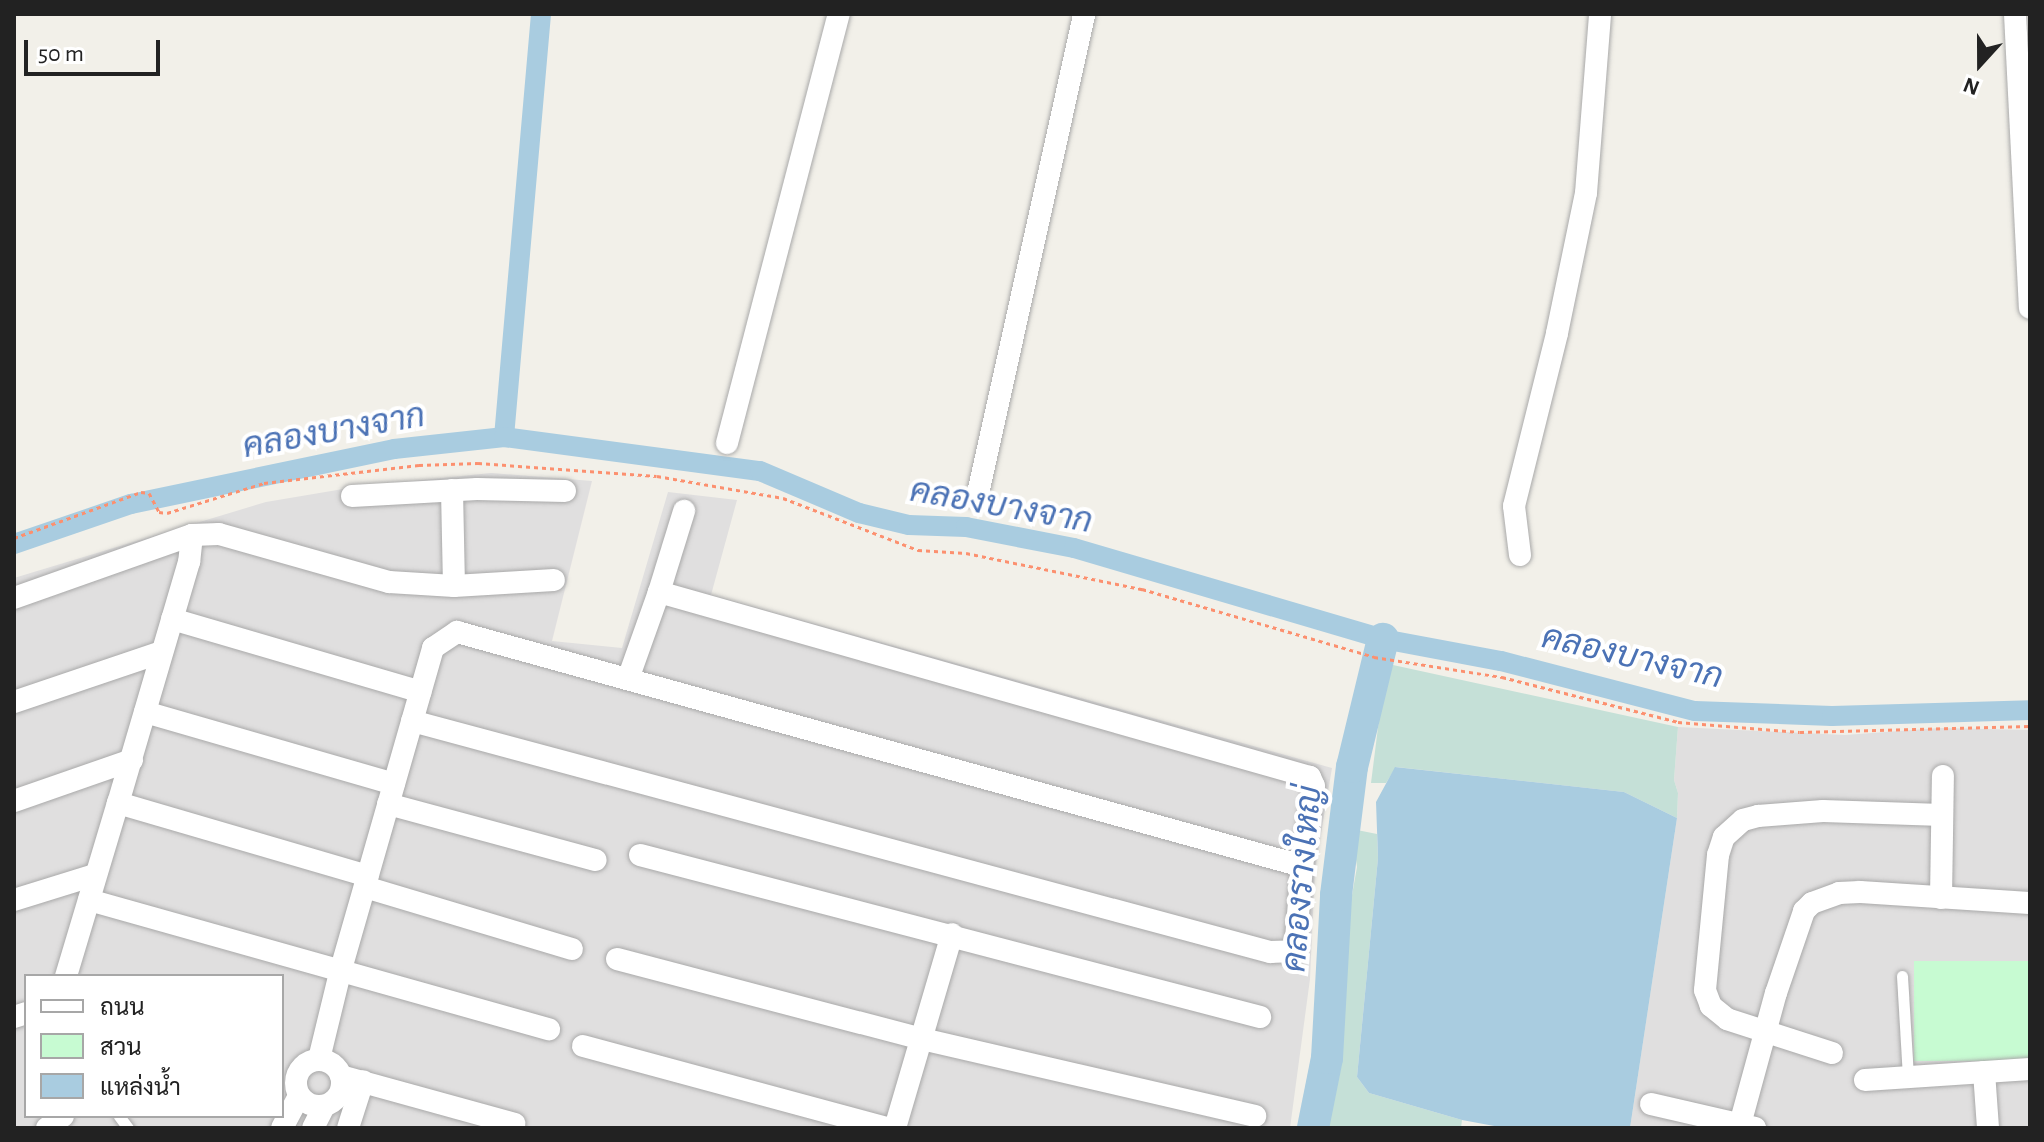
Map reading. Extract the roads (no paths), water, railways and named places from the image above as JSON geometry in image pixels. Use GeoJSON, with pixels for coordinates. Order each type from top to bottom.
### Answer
{"type":"FeatureCollection","features":[{"type":"Feature","properties":{"kind":"street"},"geometry":{"type":"LineString","coordinates":[[727,443],[839,14]]}},
{"type":"Feature","properties":{"kind":"street"},"geometry":{"type":"LineString","coordinates":[[977,498],[1084,14]]}},
{"type":"Feature","properties":{"kind":"street"},"geometry":{"type":"LineString","coordinates":[[1520,555],[1514,506],[1557,333],[1586,193],[1600,14]]}},
{"type":"Feature","properties":{"kind":"street"},"geometry":{"type":"LineString","coordinates":[[2015,14],[2030,308]]}},
{"type":"Feature","properties":{"kind":"street"},"geometry":{"type":"LineString","coordinates":[[352,496],[452,490],[565,491]]}},
{"type":"Feature","properties":{"kind":"street"},"geometry":{"type":"LineString","coordinates":[[452,490],[454,586]]}},
{"type":"Feature","properties":{"kind":"street"},"geometry":{"type":"LineString","coordinates":[[628,679],[684,511]]}},
{"type":"Feature","properties":{"kind":"street"},"geometry":{"type":"LineString","coordinates":[[14,598],[192,535],[219,534],[389,582],[454,586],[554,580]]}},
{"type":"Feature","properties":{"kind":"street"},"geometry":{"type":"LineString","coordinates":[[67,974],[189,562],[192,535]]}},
{"type":"Feature","properties":{"kind":"street"},"geometry":{"type":"LineString","coordinates":[[412,721],[1281,954],[1295,951],[1302,866],[1314,786],[1310,777],[659,592]]}},
{"type":"Feature","properties":{"kind":"street"},"geometry":{"type":"LineString","coordinates":[[172,619],[421,692]]}},
{"type":"Feature","properties":{"kind":"street"},"geometry":{"type":"LineString","coordinates":[[319,1059],[341,969],[433,648],[457,632],[1302,866]]}},
{"type":"Feature","properties":{"kind":"street"},"geometry":{"type":"LineString","coordinates":[[14,702],[162,652]]}},
{"type":"Feature","properties":{"kind":"street"},"geometry":{"type":"LineString","coordinates":[[145,712],[596,860]]}},
{"type":"Feature","properties":{"kind":"street"},"geometry":{"type":"LineString","coordinates":[[14,801],[132,760]]}},
{"type":"Feature","properties":{"kind":"street"},"geometry":{"type":"LineString","coordinates":[[1941,898],[1943,776]]}},
{"type":"Feature","properties":{"kind":"street"},"geometry":{"type":"LineString","coordinates":[[118,803],[572,949]]}},
{"type":"Feature","properties":{"kind":"street"},"geometry":{"type":"LineString","coordinates":[[1832,1053],[1727,1019],[1711,1006],[1705,990],[1718,855],[1724,837],[1743,820],[1758,816],[1823,811],[1942,815]]}},
{"type":"Feature","properties":{"kind":"street"},"geometry":{"type":"LineString","coordinates":[[640,855],[952,934],[1260,1017]]}},
{"type":"Feature","properties":{"kind":"street"},"geometry":{"type":"LineString","coordinates":[[14,900],[95,875]]}},
{"type":"Feature","properties":{"kind":"street"},"geometry":{"type":"LineString","coordinates":[[1651,1104],[1745,1127],[1766,1030],[1804,911],[1812,903],[1839,893],[1860,892],[2030,903]]}},
{"type":"Feature","properties":{"kind":"street"},"geometry":{"type":"LineString","coordinates":[[89,900],[549,1029]]}},
{"type":"Feature","properties":{"kind":"street"},"geometry":{"type":"LineString","coordinates":[[895,1128],[952,934]]}},
{"type":"Feature","properties":{"kind":"street"},"geometry":{"type":"LineString","coordinates":[[617,959],[922,1039],[1255,1116]]}},
{"type":"Feature","properties":{"kind":"street"},"geometry":{"type":"LineString","coordinates":[[583,1046],[886,1128]]}},
{"type":"Feature","properties":{"kind":"street"},"geometry":{"type":"LineString","coordinates":[[282,1128],[292,1084],[306,1063],[319,1059],[333,1064],[352,1079],[515,1124]]}},
{"type":"Feature","properties":{"kind":"street"},"geometry":{"type":"LineString","coordinates":[[1865,1080],[2030,1069]]}},
{"type":"Feature","properties":{"kind":"street"},"geometry":{"type":"LineString","coordinates":[[1984,1072],[1988,1128]]}},
{"type":"Feature","properties":{"kind":"street"},"geometry":{"type":"LineString","coordinates":[[313,1128],[324,1106],[352,1079]]}},
{"type":"Feature","properties":{"kind":"street"},"geometry":{"type":"LineString","coordinates":[[348,1128],[352,1079]]}},
{"type":"Feature","properties":{"kind":"street"},"geometry":{"type":"LineString","coordinates":[[292,1084],[310,1105],[324,1106]]}},
{"type":"Feature","properties":{"kind":"lane"},"geometry":{"type":"LineString","coordinates":[[1902,976],[1908,1077]]}},
{"type":"Feature","properties":{"kind":"water"},"geometry":{"type":"Polygon","coordinates":[[[1395,767],[1624,792],[1677,818],[1630,1128],[1505,1128],[1462,1120],[1369,1093],[1357,1077],[1378,858],[1376,802],[1395,767]]]}},
{"type":"Feature","properties":{"kind":"waterway"},"geometry":{"type":"LineString","coordinates":[[504,437],[541,14]]}},
{"type":"Feature","properties":{"kind":"waterway","name":"คลองบางจาก"},"geometry":{"type":"LineString","coordinates":[[14,544],[131,504],[394,449],[504,437],[760,471],[859,513],[909,525],[966,527],[1074,548],[1383,639],[1501,661],[1695,711],[1832,716],[2030,710]]}},
{"type":"Feature","properties":{"kind":"waterway","name":"คลองรางใหญ่"},"geometry":{"type":"LineString","coordinates":[[1313,1128],[1327,1058],[1336,895],[1352,767],[1383,639]]}}]}
